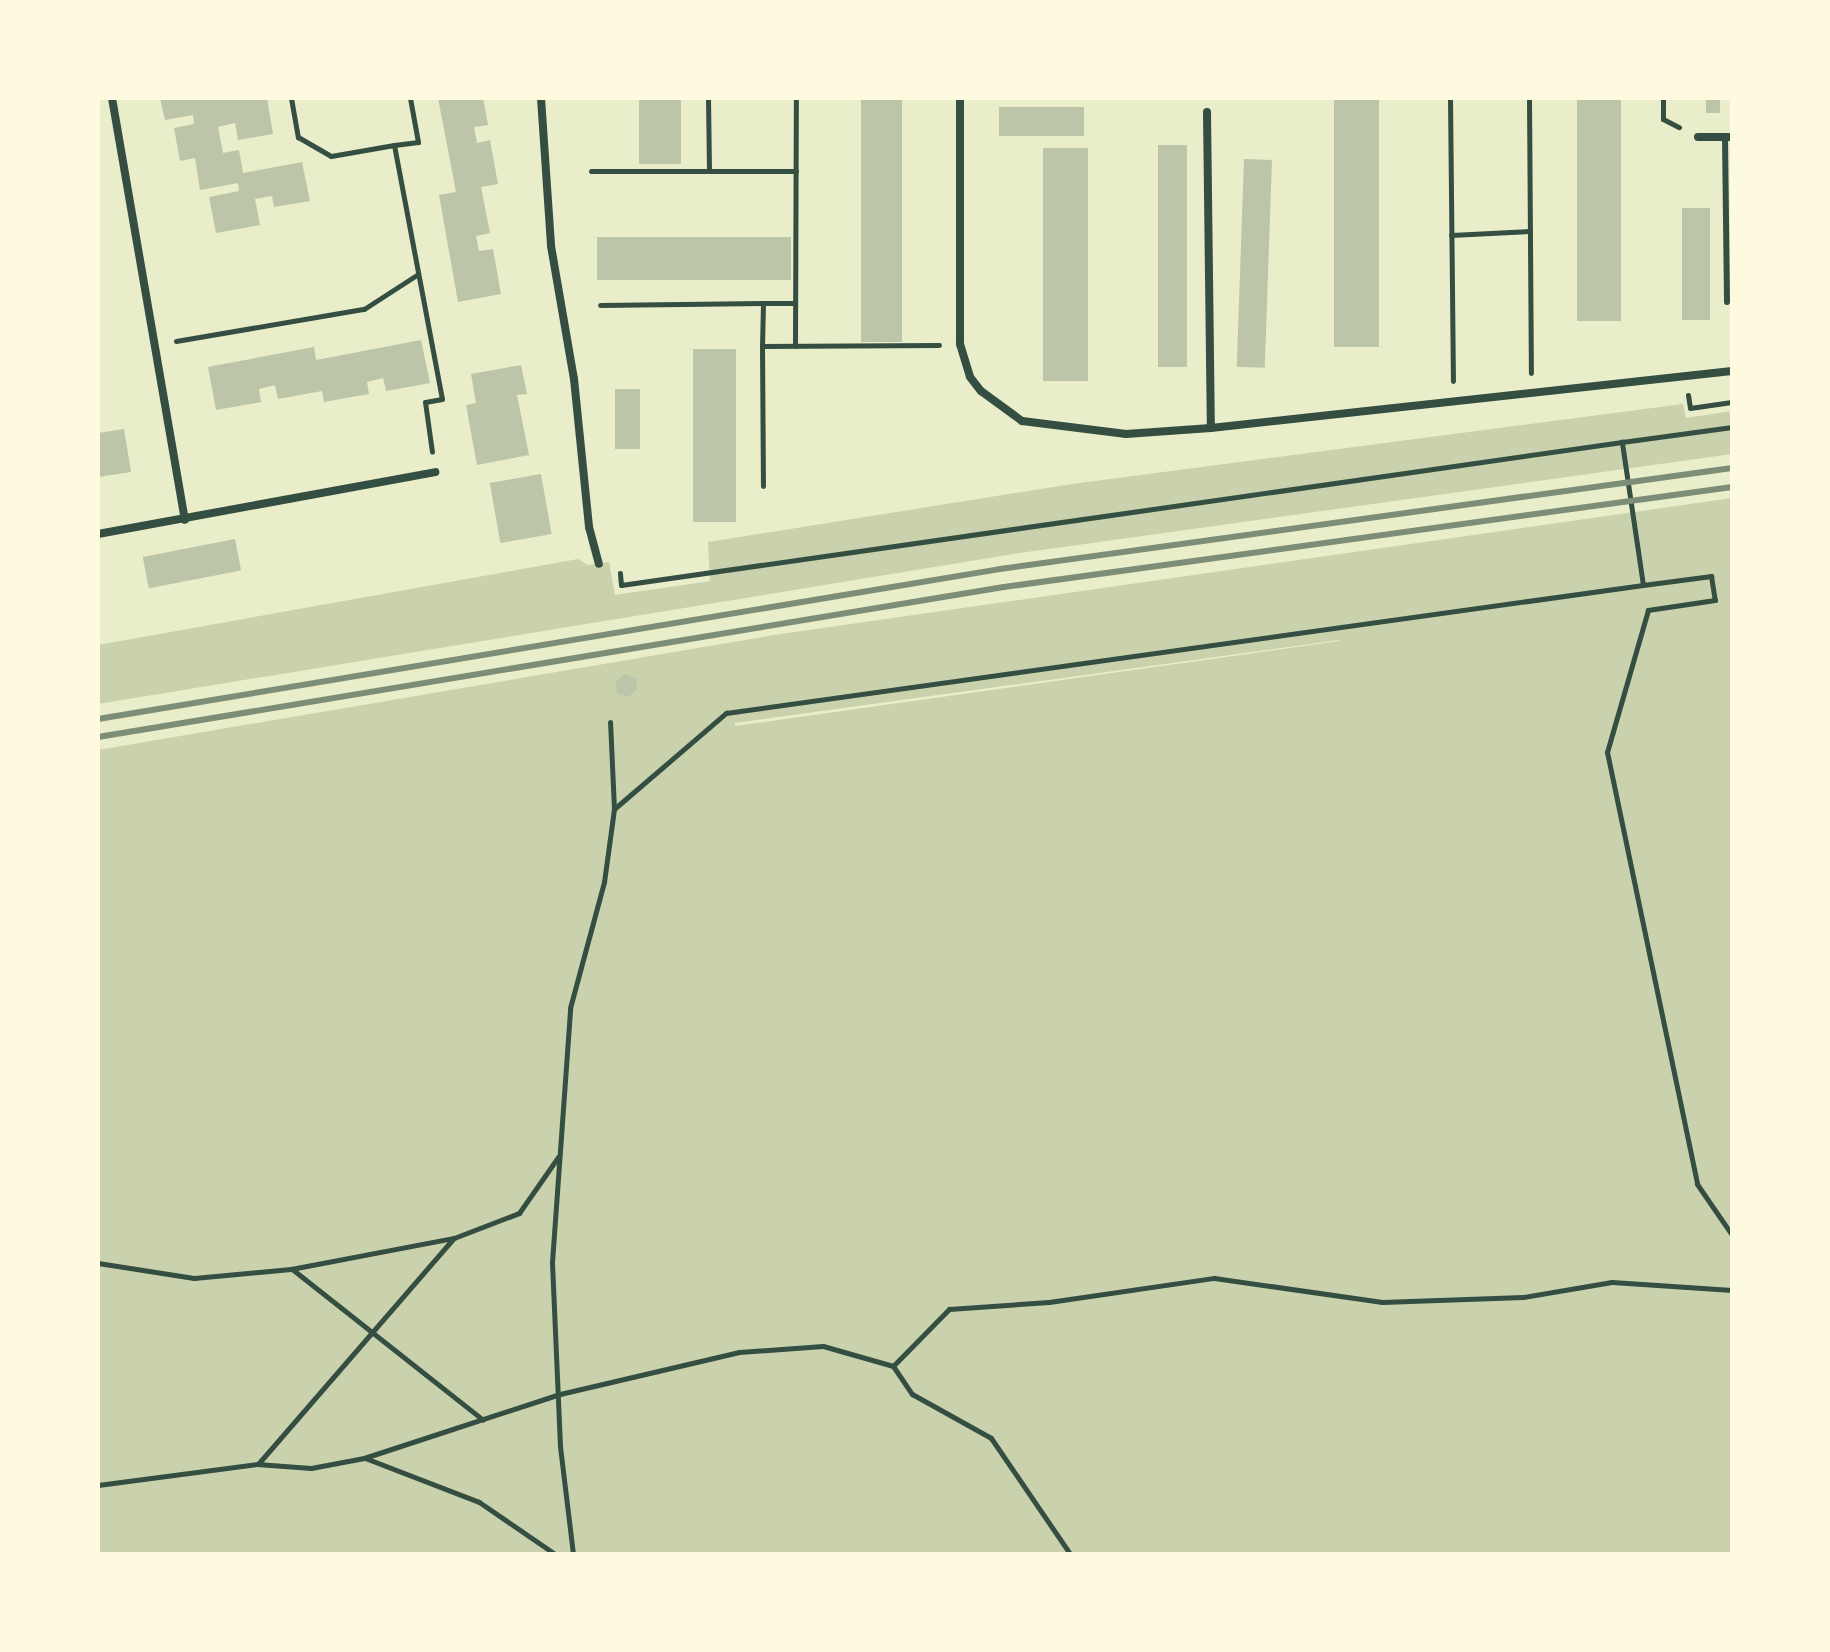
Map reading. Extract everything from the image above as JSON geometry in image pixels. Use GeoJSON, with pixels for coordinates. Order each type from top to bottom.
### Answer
{"type":"FeatureCollection","features":[{"type":"Feature","properties":{"kind":"street"},"geometry":{"type":"LineString","coordinates":[[112,98],[185,520]]}},
{"type":"Feature","properties":{"kind":"street"},"geometry":{"type":"LineString","coordinates":[[541,98],[551,246],[574,379],[589,527],[599,564]]}},
{"type":"Feature","properties":{"kind":"street"},"geometry":{"type":"LineString","coordinates":[[960,98],[960,344],[970,377],[995,405],[1036,425],[1126,434],[1211,428],[1453,404],[1732,371]]}},
{"type":"Feature","properties":{"kind":"street"},"geometry":{"type":"LineString","coordinates":[[1207,112],[1211,428]]}},
{"type":"Feature","properties":{"kind":"street"},"geometry":{"type":"LineString","coordinates":[[1698,137],[1729,137]]}},
{"type":"Feature","properties":{"kind":"street"},"geometry":{"type":"LineString","coordinates":[[98,534],[435,472]]}},
{"type":"Feature","properties":{"kind":"lane"},"geometry":{"type":"LineString","coordinates":[[1727,302],[1729,137]]}},
{"type":"Feature","properties":{"kind":"path"},"geometry":{"type":"LineString","coordinates":[[291,98],[298,137],[331,156],[418,142],[410,98]]}},
{"type":"Feature","properties":{"kind":"path"},"geometry":{"type":"LineString","coordinates":[[708,98],[709,171]]}},
{"type":"Feature","properties":{"kind":"path"},"geometry":{"type":"LineString","coordinates":[[795,346],[796,98]]}},
{"type":"Feature","properties":{"kind":"path"},"geometry":{"type":"LineString","coordinates":[[1450,98],[1453,404]]}},
{"type":"Feature","properties":{"kind":"path"},"geometry":{"type":"LineString","coordinates":[[1529,98],[1531,395]]}},
{"type":"Feature","properties":{"kind":"path"},"geometry":{"type":"LineString","coordinates":[[1663,98],[1663,119],[1698,137]]}},
{"type":"Feature","properties":{"kind":"path"},"geometry":{"type":"LineString","coordinates":[[394,145],[442,399],[425,402],[435,472]]}},
{"type":"Feature","properties":{"kind":"path"},"geometry":{"type":"LineString","coordinates":[[591,171],[796,171]]}},
{"type":"Feature","properties":{"kind":"path"},"geometry":{"type":"LineString","coordinates":[[1451,235],[1530,231]]}},
{"type":"Feature","properties":{"kind":"path"},"geometry":{"type":"LineString","coordinates":[[154,345],[364,309],[418,274]]}},
{"type":"Feature","properties":{"kind":"path"},"geometry":{"type":"LineString","coordinates":[[763,303],[763,486]]}},
{"type":"Feature","properties":{"kind":"path"},"geometry":{"type":"LineString","coordinates":[[600,305],[795,303]]}},
{"type":"Feature","properties":{"kind":"path"},"geometry":{"type":"LineString","coordinates":[[762,346],[960,344]]}},
{"type":"Feature","properties":{"kind":"path"},"geometry":{"type":"LineString","coordinates":[[619,564],[621,585],[1732,427]]}},
{"type":"Feature","properties":{"kind":"path"},"geometry":{"type":"LineString","coordinates":[[1622,442],[1643,585]]}},
{"type":"Feature","properties":{"kind":"path"},"geometry":{"type":"LineString","coordinates":[[614,809],[726,713],[1711,576],[1715,600],[1648,610],[1607,752],[1697,1184],[1732,1235]]}},
{"type":"Feature","properties":{"kind":"path"},"geometry":{"type":"LineString","coordinates":[[573,1554],[560,1446],[552,1262],[570,1008],[604,882],[614,809],[610,722]]}},
{"type":"Feature","properties":{"kind":"path"},"geometry":{"type":"LineString","coordinates":[[98,1263],[194,1278],[291,1269],[454,1238],[519,1213],[559,1156]]}},
{"type":"Feature","properties":{"kind":"path"},"geometry":{"type":"LineString","coordinates":[[257,1464],[454,1238]]}},
{"type":"Feature","properties":{"kind":"path"},"geometry":{"type":"LineString","coordinates":[[291,1269],[483,1420]]}},
{"type":"Feature","properties":{"kind":"path"},"geometry":{"type":"LineString","coordinates":[[893,1366],[949,1309],[1049,1302],[1214,1278],[1382,1302],[1523,1297],[1612,1282],[1732,1290]]}},
{"type":"Feature","properties":{"kind":"path"},"geometry":{"type":"LineString","coordinates":[[98,1485],[257,1464],[311,1468],[364,1458],[560,1394],[739,1352],[823,1346],[893,1366],[912,1394],[991,1438],[1070,1554]]}},
{"type":"Feature","properties":{"kind":"path"},"geometry":{"type":"LineString","coordinates":[[364,1458],[479,1502],[555,1554]]}},
{"type":"Feature","properties":{"kind":"green space"},"geometry":{"type":"Polygon","coordinates":[[[1683,404],[1686,418],[1732,411],[1732,454],[1020,553],[98,704],[98,645],[578,559],[588,565],[609,562],[615,595],[710,581],[708,542],[1072,484],[1683,404]]]}},
{"type":"Feature","properties":{"kind":"green space"},"geometry":{"type":"Polygon","coordinates":[[[1732,498],[1732,1554],[98,1554],[98,750],[774,635],[1732,498]],[[1339,641],[735,723],[735,726],[1339,641]]]}},
{"type":"Feature","properties":{"kind":"building"},"geometry":{"type":"Polygon","coordinates":[[[160,98],[267,98],[273,134],[238,140],[235,123],[218,127],[223,153],[239,150],[243,173],[302,162],[310,201],[274,207],[272,196],[255,199],[260,225],[216,233],[209,197],[239,191],[238,183],[200,190],[195,158],[180,161],[174,128],[194,124],[193,115],[165,120],[160,98]]]}},
{"type":"Feature","properties":{"kind":"building"},"geometry":{"type":"Polygon","coordinates":[[[438,98],[483,98],[488,125],[474,127],[477,143],[490,140],[498,184],[481,187],[490,233],[476,236],[479,251],[493,249],[501,294],[458,302],[439,195],[456,192],[438,98]]]}},
{"type":"Feature","properties":{"kind":"building"},"geometry":{"type":"Polygon","coordinates":[[[639,98],[681,98],[681,164],[639,164],[639,98]]]}},
{"type":"Feature","properties":{"kind":"building"},"geometry":{"type":"Polygon","coordinates":[[[861,98],[902,98],[902,342],[861,342],[861,98]]]}},
{"type":"Feature","properties":{"kind":"building"},"geometry":{"type":"Polygon","coordinates":[[[1334,98],[1379,98],[1379,347],[1334,347],[1334,98]]]}},
{"type":"Feature","properties":{"kind":"building"},"geometry":{"type":"Polygon","coordinates":[[[1577,98],[1621,98],[1621,321],[1577,321],[1577,98]]]}},
{"type":"Feature","properties":{"kind":"building"},"geometry":{"type":"Polygon","coordinates":[[[1706,98],[1720,98],[1720,113],[1706,113],[1706,98]]]}},
{"type":"Feature","properties":{"kind":"building"},"geometry":{"type":"Polygon","coordinates":[[[999,107],[1084,107],[1084,136],[999,136],[999,107]]]}},
{"type":"Feature","properties":{"kind":"building"},"geometry":{"type":"Polygon","coordinates":[[[1158,145],[1187,145],[1187,367],[1158,367],[1158,145]]]}},
{"type":"Feature","properties":{"kind":"building"},"geometry":{"type":"Polygon","coordinates":[[[1043,148],[1088,148],[1088,381],[1043,381],[1043,148]]]}},
{"type":"Feature","properties":{"kind":"building"},"geometry":{"type":"Polygon","coordinates":[[[1244,159],[1272,160],[1265,368],[1237,367],[1244,159]]]}},
{"type":"Feature","properties":{"kind":"building"},"geometry":{"type":"Polygon","coordinates":[[[1682,208],[1710,208],[1710,320],[1682,320],[1682,208]]]}},
{"type":"Feature","properties":{"kind":"building"},"geometry":{"type":"Polygon","coordinates":[[[597,237],[791,237],[791,280],[597,280],[597,237]]]}},
{"type":"Feature","properties":{"kind":"building"},"geometry":{"type":"Polygon","coordinates":[[[421,340],[430,383],[386,391],[383,378],[367,382],[369,394],[324,402],[322,391],[278,399],[275,385],[259,389],[261,402],[216,410],[208,367],[314,347],[316,360],[421,340]]]}},
{"type":"Feature","properties":{"kind":"building"},"geometry":{"type":"Polygon","coordinates":[[[693,349],[736,349],[736,522],[693,522],[693,349]]]}},
{"type":"Feature","properties":{"kind":"building"},"geometry":{"type":"Polygon","coordinates":[[[521,365],[527,394],[517,395],[529,455],[477,465],[466,405],[476,403],[471,374],[521,365]]]}},
{"type":"Feature","properties":{"kind":"building"},"geometry":{"type":"Polygon","coordinates":[[[615,389],[640,389],[640,449],[615,449],[615,389]]]}},
{"type":"Feature","properties":{"kind":"building"},"geometry":{"type":"Polygon","coordinates":[[[124,429],[131,472],[98,477],[98,433],[124,429]]]}},
{"type":"Feature","properties":{"kind":"building"},"geometry":{"type":"Polygon","coordinates":[[[541,474],[552,534],[500,543],[490,483],[541,474]]]}},
{"type":"Feature","properties":{"kind":"building"},"geometry":{"type":"Polygon","coordinates":[[[235,539],[241,570],[149,588],[143,557],[235,539]]]}},
{"type":"Feature","properties":{"kind":"building"},"geometry":{"type":"Polygon","coordinates":[[[625,674],[636,678],[637,690],[628,697],[617,693],[616,681],[625,674]]]}},
{"type":"Feature","properties":{"kind":"railway"},"geometry":{"type":"LineString","coordinates":[[98,719],[1000,569],[1732,468]]}},
{"type":"Feature","properties":{"kind":"railway"},"geometry":{"type":"LineString","coordinates":[[98,737],[1004,587],[1732,487]]}}]}
